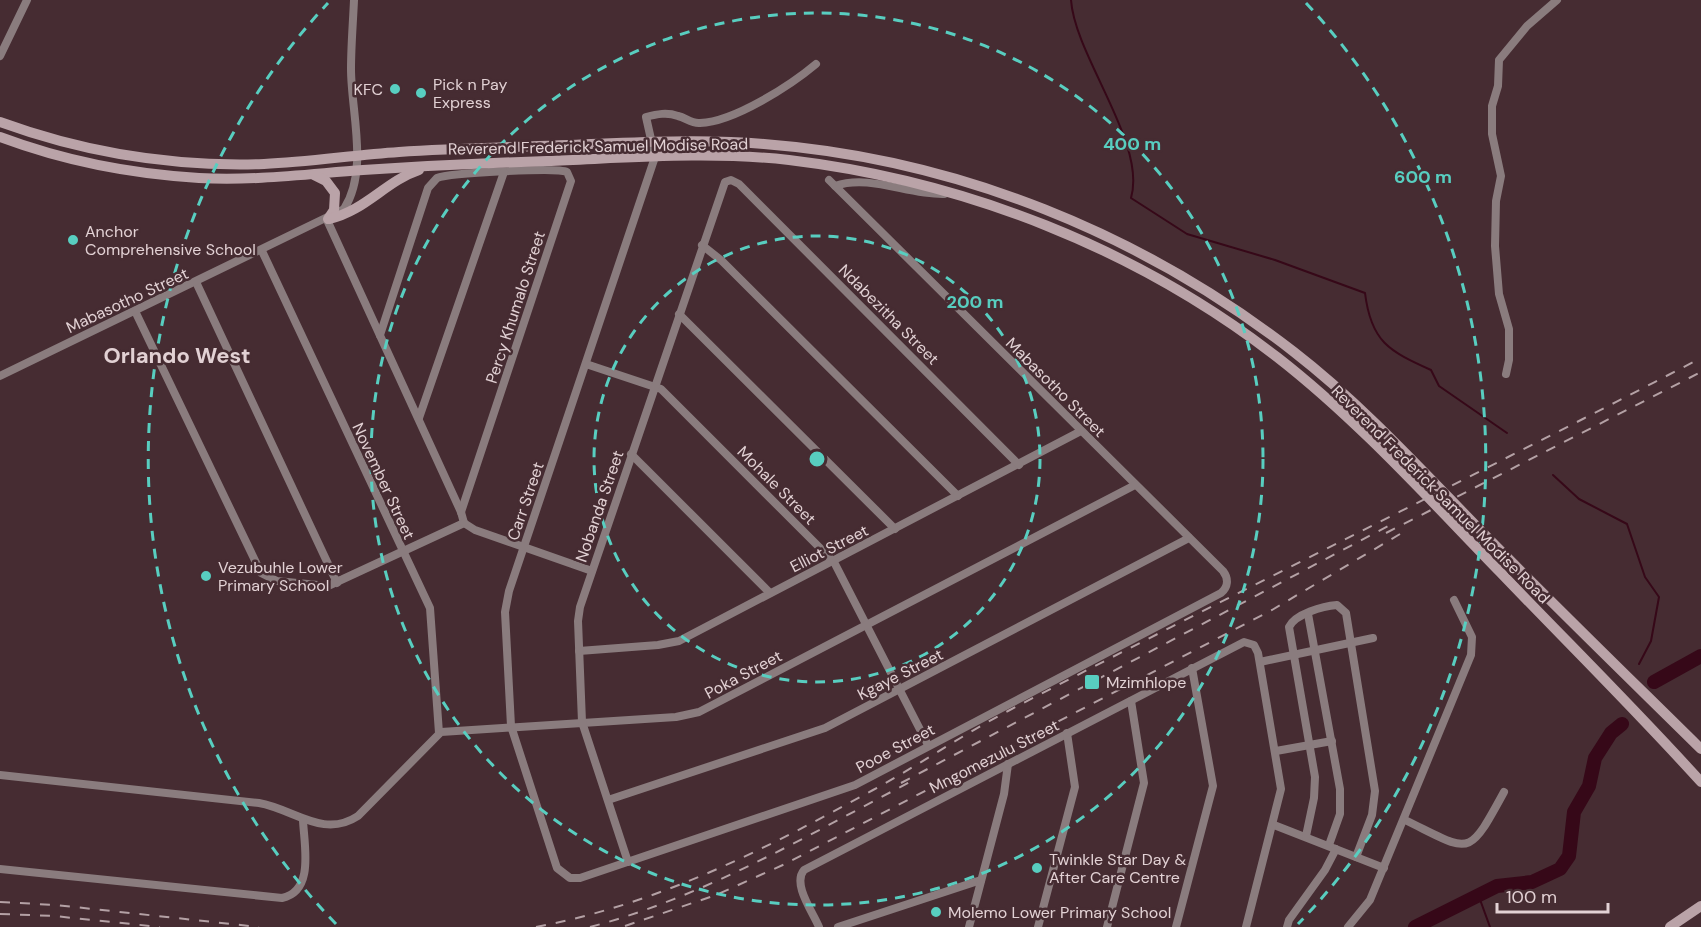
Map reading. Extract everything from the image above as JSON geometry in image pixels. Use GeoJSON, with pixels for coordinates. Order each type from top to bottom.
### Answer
{"type":"FeatureCollection","features":[{"type":"Feature","properties":{"kind":"main road","name":"Reverend Frederick Samuel Modise Road"},"geometry":{"type":"LineString","coordinates":[[0,122],[69,144],[171,162],[264,164],[356,156],[653,142],[721,142],[800,147],[862,156],[929,171],[1035,204],[1106,235],[1162,264],[1257,324],[1342,393],[1626,678],[1697,745]]}},
{"type":"Feature","properties":{"kind":"main road","name":"Reverend Frederick Samuel Modise Road"},"geometry":{"type":"LineString","coordinates":[[0,137],[76,160],[168,176],[248,178],[437,165],[655,157],[788,160],[884,176],[955,193],[1009,211],[1094,246],[1165,283],[1276,357],[1333,404],[1398,468],[1701,782]]}},
{"type":"Feature","properties":{"kind":"main road"},"geometry":{"type":"LineString","coordinates":[[328,219],[366,204],[404,175],[437,165]]}},
{"type":"Feature","properties":{"kind":"main road"},"geometry":{"type":"LineString","coordinates":[[311,174],[326,181],[335,193],[334,210],[328,219]]}},
{"type":"Feature","properties":{"kind":"main road"},"geometry":{"type":"LineString","coordinates":[[1670,927],[1701,906]]}},
{"type":"Feature","properties":{"kind":"main road"},"geometry":{"type":"LineString","coordinates":[[1683,927],[1701,915]]}},
{"type":"Feature","properties":{"kind":"street"},"geometry":{"type":"LineString","coordinates":[[0,56],[27,0]]}},
{"type":"Feature","properties":{"kind":"street","name":"Mabasotho Street"},"geometry":{"type":"LineString","coordinates":[[0,376],[328,219],[344,209],[349,201],[356,156],[351,71],[354,0]]}},
{"type":"Feature","properties":{"kind":"street"},"geometry":{"type":"LineString","coordinates":[[1506,374],[1509,329],[1499,294],[1495,246],[1496,201],[1501,176],[1492,134],[1492,106],[1498,86],[1499,60],[1527,26],[1557,0]]}},
{"type":"Feature","properties":{"kind":"street","name":"Carr Street"},"geometry":{"type":"LineString","coordinates":[[562,875],[557,868],[511,726],[505,612],[509,591],[655,157],[646,117],[668,114],[699,123],[719,120],[742,111],[799,78],[816,64]]}},
{"type":"Feature","properties":{"kind":"street","name":"Percy Khumalo Street"},"geometry":{"type":"LineString","coordinates":[[461,512],[571,181],[567,172],[559,169],[504,172]]}},
{"type":"Feature","properties":{"kind":"street"},"geometry":{"type":"LineString","coordinates":[[380,335],[431,184],[441,176],[504,172],[419,418]]}},
{"type":"Feature","properties":{"kind":"street","name":"Nobanda Street"},"geometry":{"type":"LineString","coordinates":[[628,861],[582,722],[580,607],[723,184],[731,180],[740,184]]}},
{"type":"Feature","properties":{"kind":"street","name":"Mabasotho Street"},"geometry":{"type":"LineString","coordinates":[[955,193],[935,194],[857,183],[832,183],[1226,575],[1227,582],[1222,592]]}},
{"type":"Feature","properties":{"kind":"street","name":"Ndabezitha Street"},"geometry":{"type":"LineString","coordinates":[[740,184],[1019,465]]}},
{"type":"Feature","properties":{"kind":"street"},"geometry":{"type":"LineString","coordinates":[[328,219],[419,418],[464,523],[475,530],[592,571]]}},
{"type":"Feature","properties":{"kind":"street"},"geometry":{"type":"LineString","coordinates":[[702,245],[722,261],[958,496]]}},
{"type":"Feature","properties":{"kind":"street","name":"November Street"},"geometry":{"type":"LineString","coordinates":[[262,251],[432,616],[439,734]]}},
{"type":"Feature","properties":{"kind":"street"},"geometry":{"type":"LineString","coordinates":[[196,282],[337,583]]}},
{"type":"Feature","properties":{"kind":"street"},"geometry":{"type":"LineString","coordinates":[[135,311],[261,573],[277,581],[297,584],[323,586],[337,583],[464,523]]}},
{"type":"Feature","properties":{"kind":"street"},"geometry":{"type":"LineString","coordinates":[[679,314],[895,529]]}},
{"type":"Feature","properties":{"kind":"street","name":"Mohale Street"},"geometry":{"type":"LineString","coordinates":[[586,364],[654,386],[668,396],[834,562],[928,745]]}},
{"type":"Feature","properties":{"kind":"street","name":"Elliot Street"},"geometry":{"type":"LineString","coordinates":[[579,651],[658,645],[679,641],[1081,431]]}},
{"type":"Feature","properties":{"kind":"street"},"geometry":{"type":"LineString","coordinates":[[631,454],[770,592]]}},
{"type":"Feature","properties":{"kind":"street","name":"Poka Street"},"geometry":{"type":"LineString","coordinates":[[439,734],[450,729],[676,717],[699,712],[1135,485]]}},
{"type":"Feature","properties":{"kind":"street","name":"Kgaye Street"},"geometry":{"type":"LineString","coordinates":[[609,800],[817,731],[1189,538]]}},
{"type":"Feature","properties":{"kind":"street","name":"Pooe Street"},"geometry":{"type":"LineString","coordinates":[[562,875],[580,878],[830,795],[861,782],[1222,592]]}},
{"type":"Feature","properties":{"kind":"street"},"geometry":{"type":"LineString","coordinates":[[1348,927],[1368,904],[1405,820],[1472,651],[1470,630],[1454,600]]}},
{"type":"Feature","properties":{"kind":"street"},"geometry":{"type":"LineString","coordinates":[[1306,836],[1316,789],[1289,627],[1293,620],[1330,605],[1342,607],[1346,613],[1375,791],[1372,815],[1356,857]]}},
{"type":"Feature","properties":{"kind":"street"},"geometry":{"type":"LineString","coordinates":[[1287,927],[1289,920],[1325,870],[1341,804],[1332,741],[1308,614]]}},
{"type":"Feature","properties":{"kind":"street"},"geometry":{"type":"LineString","coordinates":[[1246,927],[1274,825],[1281,789],[1260,662],[1373,638]]}},
{"type":"Feature","properties":{"kind":"street","name":"Mngomezulu Street"},"geometry":{"type":"LineString","coordinates":[[819,927],[800,885],[799,878],[804,870],[1241,642],[1254,645],[1260,662]]}},
{"type":"Feature","properties":{"kind":"street"},"geometry":{"type":"LineString","coordinates":[[1176,927],[1213,786],[1192,668]]}},
{"type":"Feature","properties":{"kind":"street"},"geometry":{"type":"LineString","coordinates":[[1107,927],[1144,783],[1131,701]]}},
{"type":"Feature","properties":{"kind":"street"},"geometry":{"type":"LineString","coordinates":[[1038,927],[1076,787],[1067,733]]}},
{"type":"Feature","properties":{"kind":"street"},"geometry":{"type":"LineString","coordinates":[[0,775],[259,803],[284,809],[303,820],[328,825],[347,823],[358,816],[439,734]]}},
{"type":"Feature","properties":{"kind":"street"},"geometry":{"type":"LineString","coordinates":[[1276,751],[1332,741]]}},
{"type":"Feature","properties":{"kind":"street"},"geometry":{"type":"LineString","coordinates":[[969,927],[1004,794],[1008,764]]}},
{"type":"Feature","properties":{"kind":"street"},"geometry":{"type":"LineString","coordinates":[[1405,820],[1456,845],[1466,845],[1480,835],[1504,792]]}},
{"type":"Feature","properties":{"kind":"street"},"geometry":{"type":"LineString","coordinates":[[0,869],[282,898],[297,890],[303,880],[303,820]]}},
{"type":"Feature","properties":{"kind":"street"},"geometry":{"type":"LineString","coordinates":[[1274,825],[1384,868]]}},
{"type":"Feature","properties":{"kind":"street"},"geometry":{"type":"LineString","coordinates":[[838,927],[981,880]]}},
{"type":"Feature","properties":{"kind":"waterway"},"geometry":{"type":"LineString","coordinates":[[1071,0],[1075,23],[1084,47],[1120,126],[1129,152],[1133,176],[1131,198],[1187,234],[1275,260],[1365,293],[1372,323],[1384,343],[1404,357],[1431,370],[1439,386],[1507,433]]}},
{"type":"Feature","properties":{"kind":"waterway"},"geometry":{"type":"LineString","coordinates":[[1553,475],[1579,499],[1627,524],[1645,577],[1659,597],[1651,641],[1639,664]]}},
{"type":"Feature","properties":{"kind":"waterway"},"geometry":{"type":"LineString","coordinates":[[1654,682],[1701,656]]}},
{"type":"Feature","properties":{"kind":"waterway"},"geometry":{"type":"LineString","coordinates":[[1415,927],[1497,886],[1532,882],[1560,869],[1569,856],[1574,812],[1589,786],[1595,758],[1611,733],[1622,724]]}},
{"type":"Feature","properties":{"kind":"waterway"},"geometry":{"type":"LineString","coordinates":[[1478,894],[1490,927]]}},
{"type":"Feature","properties":{"kind":"railway"},"geometry":{"type":"LineString","coordinates":[[536,927],[625,904],[668,889],[751,854],[873,790],[1008,711],[1701,358]]}},
{"type":"Feature","properties":{"kind":"railway"},"geometry":{"type":"LineString","coordinates":[[1386,533],[1701,372]]}},
{"type":"Feature","properties":{"kind":"railway"},"geometry":{"type":"LineString","coordinates":[[901,783],[1392,524]]}},
{"type":"Feature","properties":{"kind":"railway"},"geometry":{"type":"LineString","coordinates":[[625,926],[716,895],[785,864],[1272,610],[1400,534]]}},
{"type":"Feature","properties":{"kind":"railway"},"geometry":{"type":"LineString","coordinates":[[590,927],[673,899],[754,864],[910,782]]}},
{"type":"Feature","properties":{"kind":"railway"},"geometry":{"type":"LineString","coordinates":[[0,902],[56,905],[259,927]]}},
{"type":"Feature","properties":{"kind":"railway"},"geometry":{"type":"LineString","coordinates":[[0,914],[54,916],[160,927]]}},
{"type":"Feature","properties":{"kind":"place","name":"KFC"},"geometry":{"type":"Point","coordinates":[395,89]}},
{"type":"Feature","properties":{"kind":"place","name":"Pick n Pay Express"},"geometry":{"type":"Point","coordinates":[421,93]}},
{"type":"Feature","properties":{"kind":"place","name":"Anchor Comprehensive School"},"geometry":{"type":"Point","coordinates":[73,240]}},
{"type":"Feature","properties":{"kind":"place","name":"Vezubuhle Lower Primary School"},"geometry":{"type":"Point","coordinates":[206,576]}},
{"type":"Feature","properties":{"kind":"place","name":"Mzimhlope"},"geometry":{"type":"Point","coordinates":[1092,682]}},
{"type":"Feature","properties":{"kind":"place","name":"Twinkle Star Day & After Care Centre"},"geometry":{"type":"Point","coordinates":[1037,868]}},
{"type":"Feature","properties":{"kind":"place","name":"Molemo Lower Primary School"},"geometry":{"type":"Point","coordinates":[936,912]}},
{"type":"Feature","properties":{"kind":"district","name":"Orlando West"},"geometry":{"type":"Point","coordinates":[177,355]}}]}
